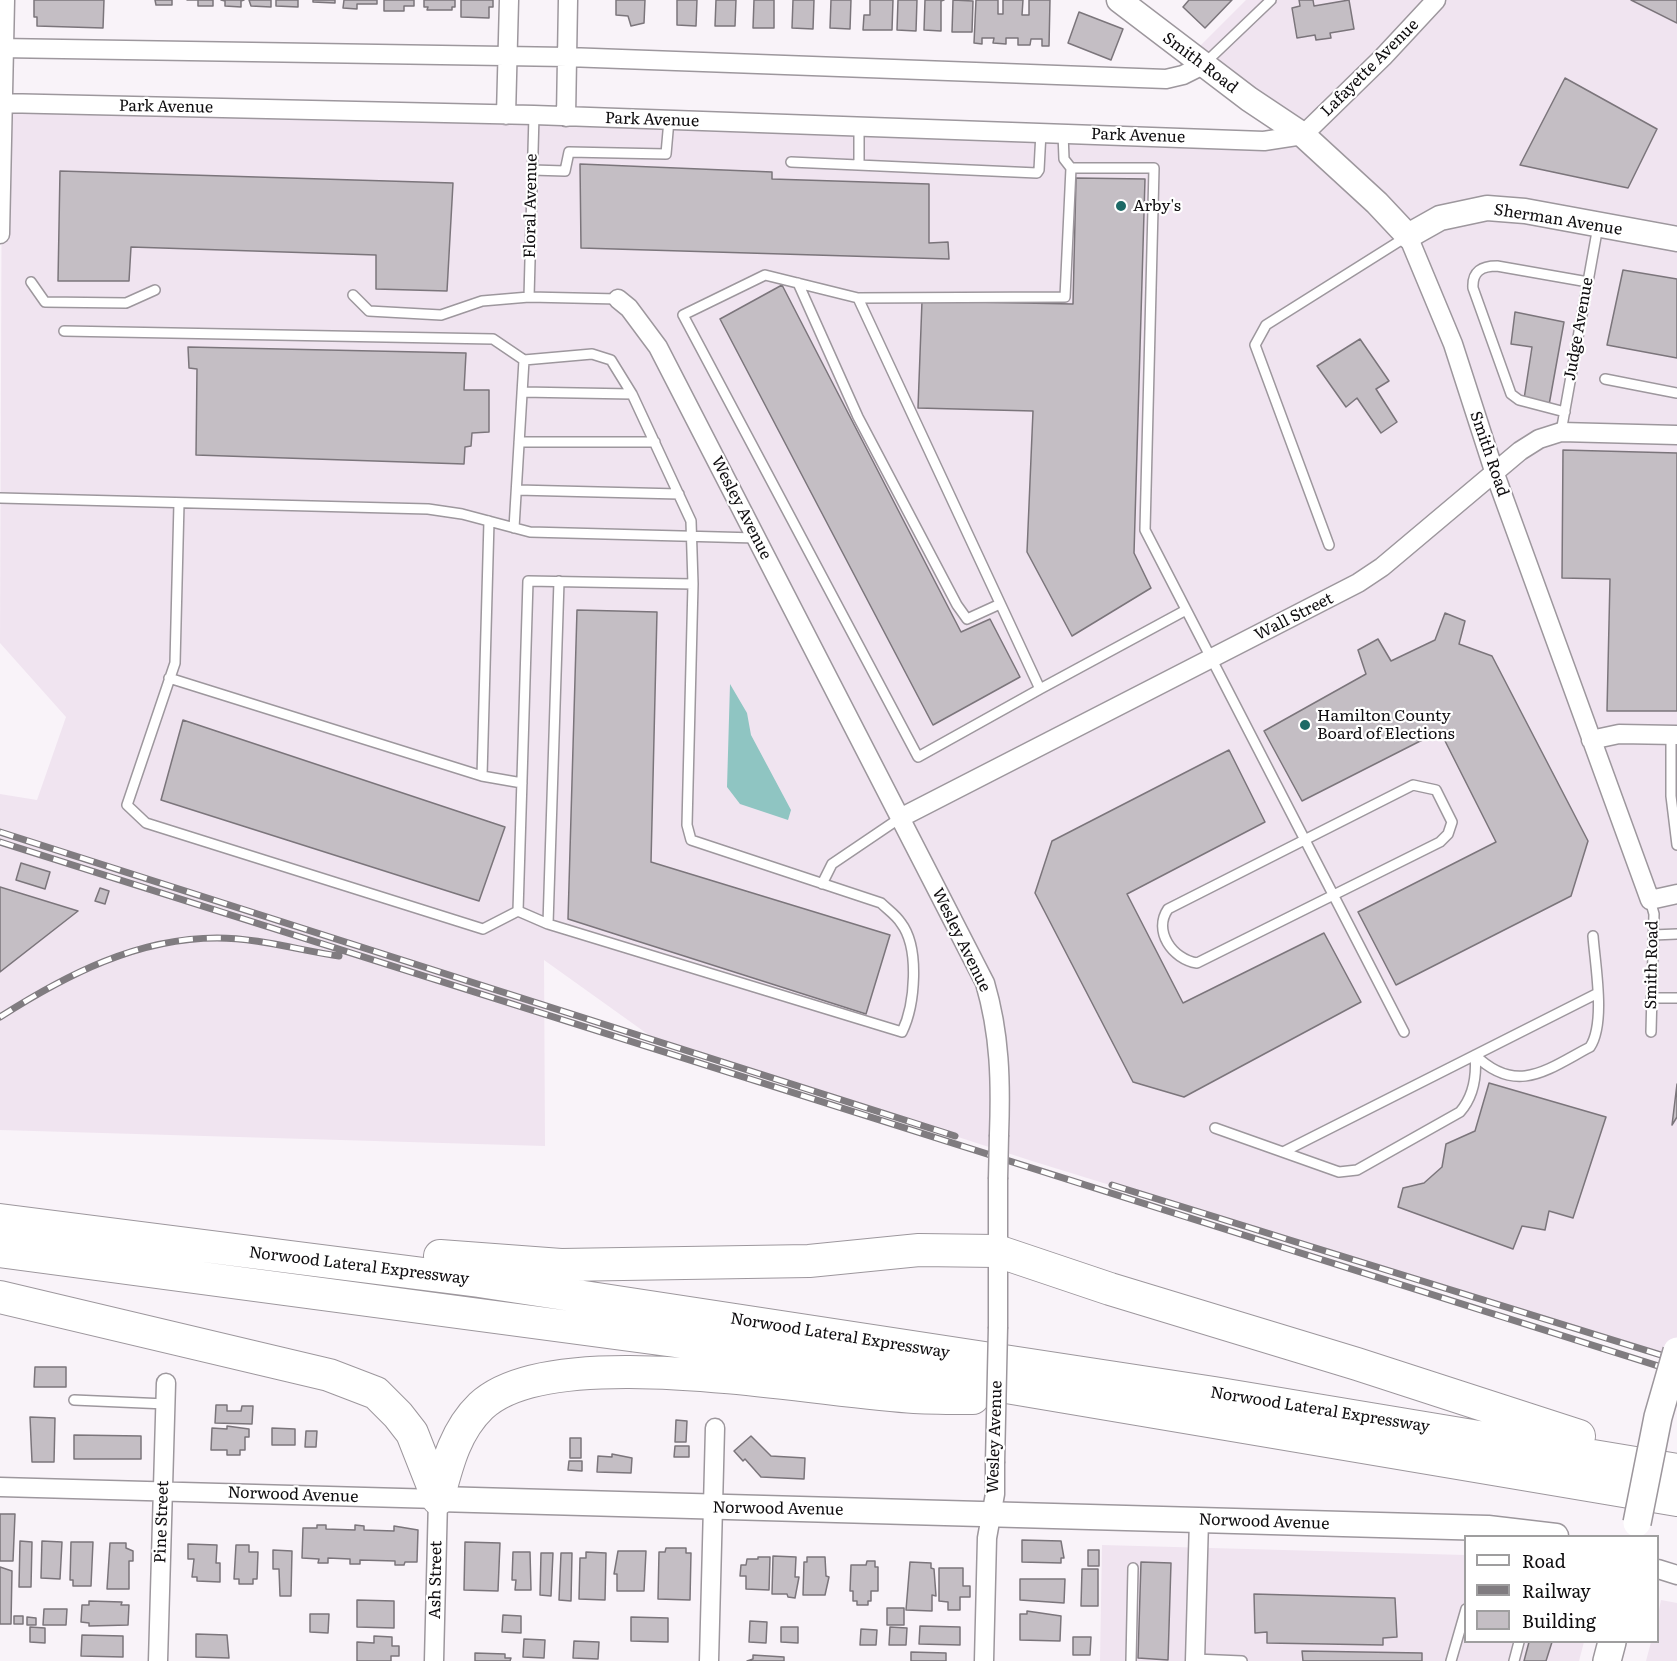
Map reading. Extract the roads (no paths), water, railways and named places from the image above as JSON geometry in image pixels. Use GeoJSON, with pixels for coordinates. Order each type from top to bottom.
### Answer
{"type":"FeatureCollection","features":[{"type":"Feature","properties":{"kind":"highway","name":"Norwood Lateral Expressway"},"geometry":{"type":"LineString","coordinates":[[0,1220],[586,1297],[1214,1393],[1677,1468]]}},
{"type":"Feature","properties":{"kind":"highway"},"geometry":{"type":"LineString","coordinates":[[196,1245],[459,1257],[561,1265],[809,1261],[919,1250],[997,1251],[1110,1289],[1357,1364],[1677,1468]]}},
{"type":"Feature","properties":{"kind":"highway","name":"Norwood Lateral Expressway"},"geometry":{"type":"LineString","coordinates":[[0,1251],[941,1376],[1677,1500]]}},
{"type":"Feature","properties":{"kind":"highway"},"geometry":{"type":"LineString","coordinates":[[0,1297],[329,1375],[376,1393],[412,1433],[438,1499]]}},
{"type":"Feature","properties":{"kind":"highway"},"geometry":{"type":"LineString","coordinates":[[438,1499],[450,1453],[464,1426],[482,1405],[504,1390],[532,1379],[562,1374],[600,1372],[733,1378],[914,1397],[1073,1398]]}},
{"type":"Feature","properties":{"kind":"main road"},"geometry":{"type":"LineString","coordinates":[[1636,1530],[1658,1417],[1677,1351]]}},
{"type":"Feature","properties":{"kind":"main road"},"geometry":{"type":"LineString","coordinates":[[1607,1661],[1611,1643]]}},
{"type":"Feature","properties":{"kind":"street"},"geometry":{"type":"LineString","coordinates":[[0,234],[2,48],[5,0]]}},
{"type":"Feature","properties":{"kind":"street"},"geometry":{"type":"LineString","coordinates":[[506,115],[509,0]]}},
{"type":"Feature","properties":{"kind":"street"},"geometry":{"type":"LineString","coordinates":[[566,117],[568,0]]}},
{"type":"Feature","properties":{"kind":"street","name":"Smith Road"},"geometry":{"type":"LineString","coordinates":[[1119,0],[1203,65],[1303,135],[1377,202],[1408,236],[1453,344],[1495,474],[1650,900]]}},
{"type":"Feature","properties":{"kind":"street","name":"Lafayette Avenue"},"geometry":{"type":"LineString","coordinates":[[1303,135],[1383,57],[1436,0]]}},
{"type":"Feature","properties":{"kind":"street"},"geometry":{"type":"LineString","coordinates":[[2,48],[567,57],[1166,79],[1183,75],[1203,65]]}},
{"type":"Feature","properties":{"kind":"street","name":"Park Avenue"},"geometry":{"type":"LineString","coordinates":[[1,103],[534,115],[1264,141],[1303,135]]}},
{"type":"Feature","properties":{"kind":"street","name":"Sherman Avenue"},"geometry":{"type":"LineString","coordinates":[[1408,236],[1440,218],[1487,208],[1525,211],[1677,240]]}},
{"type":"Feature","properties":{"kind":"street","name":"Wesley Avenue"},"geometry":{"type":"LineString","coordinates":[[618,299],[629,308],[658,347],[985,983],[995,1016],[999,1050],[998,1327],[995,1463],[987,1538],[984,1661]]}},
{"type":"Feature","properties":{"kind":"street","name":"Wall Street"},"geometry":{"type":"LineString","coordinates":[[900,818],[1358,583],[1495,474],[1520,451],[1539,439],[1561,432],[1677,435]]}},
{"type":"Feature","properties":{"kind":"street"},"geometry":{"type":"LineString","coordinates":[[1591,740],[1619,734],[1674,735]]}},
{"type":"Feature","properties":{"kind":"street"},"geometry":{"type":"LineString","coordinates":[[1650,900],[1677,894]]}},
{"type":"Feature","properties":{"kind":"street","name":"Pine Street"},"geometry":{"type":"LineString","coordinates":[[159,1661],[166,1383]]}},
{"type":"Feature","properties":{"kind":"street"},"geometry":{"type":"LineString","coordinates":[[709,1661],[715,1428]]}},
{"type":"Feature","properties":{"kind":"street","name":"Norwood Avenue"},"geometry":{"type":"LineString","coordinates":[[0,1487],[713,1508],[991,1512],[1536,1535]]}},
{"type":"Feature","properties":{"kind":"street","name":"Ash Street"},"geometry":{"type":"LineString","coordinates":[[434,1661],[438,1499]]}},
{"type":"Feature","properties":{"kind":"street"},"geometry":{"type":"LineString","coordinates":[[1195,1660],[1199,1520]]}},
{"type":"Feature","properties":{"kind":"street"},"geometry":{"type":"LineString","coordinates":[[1659,1569],[1677,1575]]}},
{"type":"Feature","properties":{"kind":"lane"},"geometry":{"type":"LineString","coordinates":[[1203,65],[1271,0]]}},
{"type":"Feature","properties":{"kind":"lane","name":"Floral Avenue"},"geometry":{"type":"LineString","coordinates":[[529,297],[534,115]]}},
{"type":"Feature","properties":{"kind":"lane"},"geometry":{"type":"LineString","coordinates":[[532,170],[565,171],[569,152],[666,154],[669,120]]}},
{"type":"Feature","properties":{"kind":"lane"},"geometry":{"type":"LineString","coordinates":[[859,126],[859,165]]}},
{"type":"Feature","properties":{"kind":"lane"},"geometry":{"type":"LineString","coordinates":[[791,162],[1037,173],[1040,170],[1041,132]]}},
{"type":"Feature","properties":{"kind":"lane"},"geometry":{"type":"LineString","coordinates":[[1063,133],[1064,159],[1071,168],[1065,297],[858,298],[765,275],[683,315],[918,756],[1186,610]]}},
{"type":"Feature","properties":{"kind":"lane"},"geometry":{"type":"LineString","coordinates":[[1071,168],[1154,168],[1145,530],[1210,660],[1404,1032]]}},
{"type":"Feature","properties":{"kind":"lane","name":"Judge Avenue"},"geometry":{"type":"LineString","coordinates":[[1561,432],[1598,226]]}},
{"type":"Feature","properties":{"kind":"lane"},"geometry":{"type":"LineString","coordinates":[[1329,545],[1255,345],[1266,325],[1408,236]]}},
{"type":"Feature","properties":{"kind":"lane"},"geometry":{"type":"LineString","coordinates":[[1565,412],[1519,400],[1511,394],[1472,280],[1476,272],[1485,266],[1497,266],[1588,282]]}},
{"type":"Feature","properties":{"kind":"lane"},"geometry":{"type":"LineString","coordinates":[[31,282],[45,302],[126,303],[155,290]]}},
{"type":"Feature","properties":{"kind":"lane"},"geometry":{"type":"LineString","coordinates":[[798,283],[858,417],[957,605],[967,619],[1000,604]]}},
{"type":"Feature","properties":{"kind":"lane"},"geometry":{"type":"LineString","coordinates":[[353,295],[369,311],[441,315],[482,301],[529,297],[618,299]]}},
{"type":"Feature","properties":{"kind":"lane"},"geometry":{"type":"LineString","coordinates":[[858,298],[1040,689]]}},
{"type":"Feature","properties":{"kind":"lane"},"geometry":{"type":"LineString","coordinates":[[64,331],[493,339],[524,360],[592,354],[611,360],[632,394],[691,521],[693,584],[687,825],[691,840],[881,903],[902,923],[913,950],[911,1012],[902,1032],[548,924],[518,911]]}},
{"type":"Feature","properties":{"kind":"lane"},"geometry":{"type":"LineString","coordinates":[[514,528],[524,360]]}},
{"type":"Feature","properties":{"kind":"lane"},"geometry":{"type":"LineString","coordinates":[[1605,379],[1677,393]]}},
{"type":"Feature","properties":{"kind":"lane"},"geometry":{"type":"LineString","coordinates":[[522,392],[632,394]]}},
{"type":"Feature","properties":{"kind":"lane"},"geometry":{"type":"LineString","coordinates":[[519,442],[655,442]]}},
{"type":"Feature","properties":{"kind":"lane"},"geometry":{"type":"LineString","coordinates":[[517,490],[679,494]]}},
{"type":"Feature","properties":{"kind":"lane"},"geometry":{"type":"LineString","coordinates":[[0,498],[428,509],[530,532],[756,538]]}},
{"type":"Feature","properties":{"kind":"lane"},"geometry":{"type":"LineString","coordinates":[[179,503],[175,663],[168,678],[127,805],[146,823],[483,929],[518,911]]}},
{"type":"Feature","properties":{"kind":"lane"},"geometry":{"type":"LineString","coordinates":[[482,776],[489,521]]}},
{"type":"Feature","properties":{"kind":"lane"},"geometry":{"type":"LineString","coordinates":[[518,911],[528,580],[693,584]]}},
{"type":"Feature","properties":{"kind":"lane"},"geometry":{"type":"LineString","coordinates":[[548,924],[559,581]]}},
{"type":"Feature","properties":{"kind":"lane"},"geometry":{"type":"LineString","coordinates":[[168,678],[482,776],[522,783]]}},
{"type":"Feature","properties":{"kind":"lane"},"geometry":{"type":"LineString","coordinates":[[1674,735],[1671,795],[1677,845]]}},
{"type":"Feature","properties":{"kind":"lane"},"geometry":{"type":"LineString","coordinates":[[1413,785],[1436,790],[1452,822],[1448,834],[1440,842],[1197,963],[1185,961],[1175,955],[1161,929],[1161,919],[1168,909],[1305,842],[1413,785]]}},
{"type":"Feature","properties":{"kind":"lane"},"geometry":{"type":"LineString","coordinates":[[822,884],[832,864],[900,818]]}},
{"type":"Feature","properties":{"kind":"lane","name":"Smith Road"},"geometry":{"type":"LineString","coordinates":[[1650,900],[1653,914],[1651,1032]]}},
{"type":"Feature","properties":{"kind":"lane"},"geometry":{"type":"LineString","coordinates":[[1653,935],[1677,934]]}},
{"type":"Feature","properties":{"kind":"lane"},"geometry":{"type":"LineString","coordinates":[[1475,1055],[1488,1067],[1521,1078],[1536,1076],[1590,1047],[1596,1038],[1593,936]]}},
{"type":"Feature","properties":{"kind":"lane"},"geometry":{"type":"LineString","coordinates":[[1283,1152],[1596,994]]}},
{"type":"Feature","properties":{"kind":"lane"},"geometry":{"type":"LineString","coordinates":[[1652,998],[1677,999]]}},
{"type":"Feature","properties":{"kind":"lane"},"geometry":{"type":"LineString","coordinates":[[1215,1128],[1339,1172],[1357,1170],[1460,1112],[1470,1098],[1477,1072],[1475,1055]]}},
{"type":"Feature","properties":{"kind":"lane"},"geometry":{"type":"LineString","coordinates":[[74,1400],[166,1404]]}},
{"type":"Feature","properties":{"kind":"lane"},"geometry":{"type":"LineString","coordinates":[[1131,1661],[1133,1568]]}},
{"type":"Feature","properties":{"kind":"lane"},"geometry":{"type":"LineString","coordinates":[[1451,1661],[1464,1616]]}},
{"type":"Feature","properties":{"kind":"lane"},"geometry":{"type":"LineString","coordinates":[[1514,1661],[1519,1643]]}},
{"type":"Feature","properties":{"kind":"lane"},"geometry":{"type":"LineString","coordinates":[[1195,1660],[1242,1661]]}},
{"type":"Feature","properties":{"kind":"water"},"geometry":{"type":"Polygon","coordinates":[[[730,684],[747,713],[751,735],[791,810],[788,820],[740,804],[727,787],[730,684]]]}},
{"type":"Feature","properties":{"kind":"railway"},"geometry":{"type":"LineString","coordinates":[[0,832],[955,1136]]}},
{"type":"Feature","properties":{"kind":"railway"},"geometry":{"type":"LineString","coordinates":[[0,842],[1677,1372]]}},
{"type":"Feature","properties":{"kind":"railway"},"geometry":{"type":"LineString","coordinates":[[0,1017],[50,987],[103,962],[159,944],[217,938],[263,942],[339,956]]}},
{"type":"Feature","properties":{"kind":"railway"},"geometry":{"type":"LineString","coordinates":[[1112,1185],[1677,1360]]}},
{"type":"Feature","properties":{"kind":"place","name":"Arby's"},"geometry":{"type":"Point","coordinates":[1121,206]}},
{"type":"Feature","properties":{"kind":"place","name":"Hamilton County Board of Elections"},"geometry":{"type":"Point","coordinates":[1305,725]}}]}
